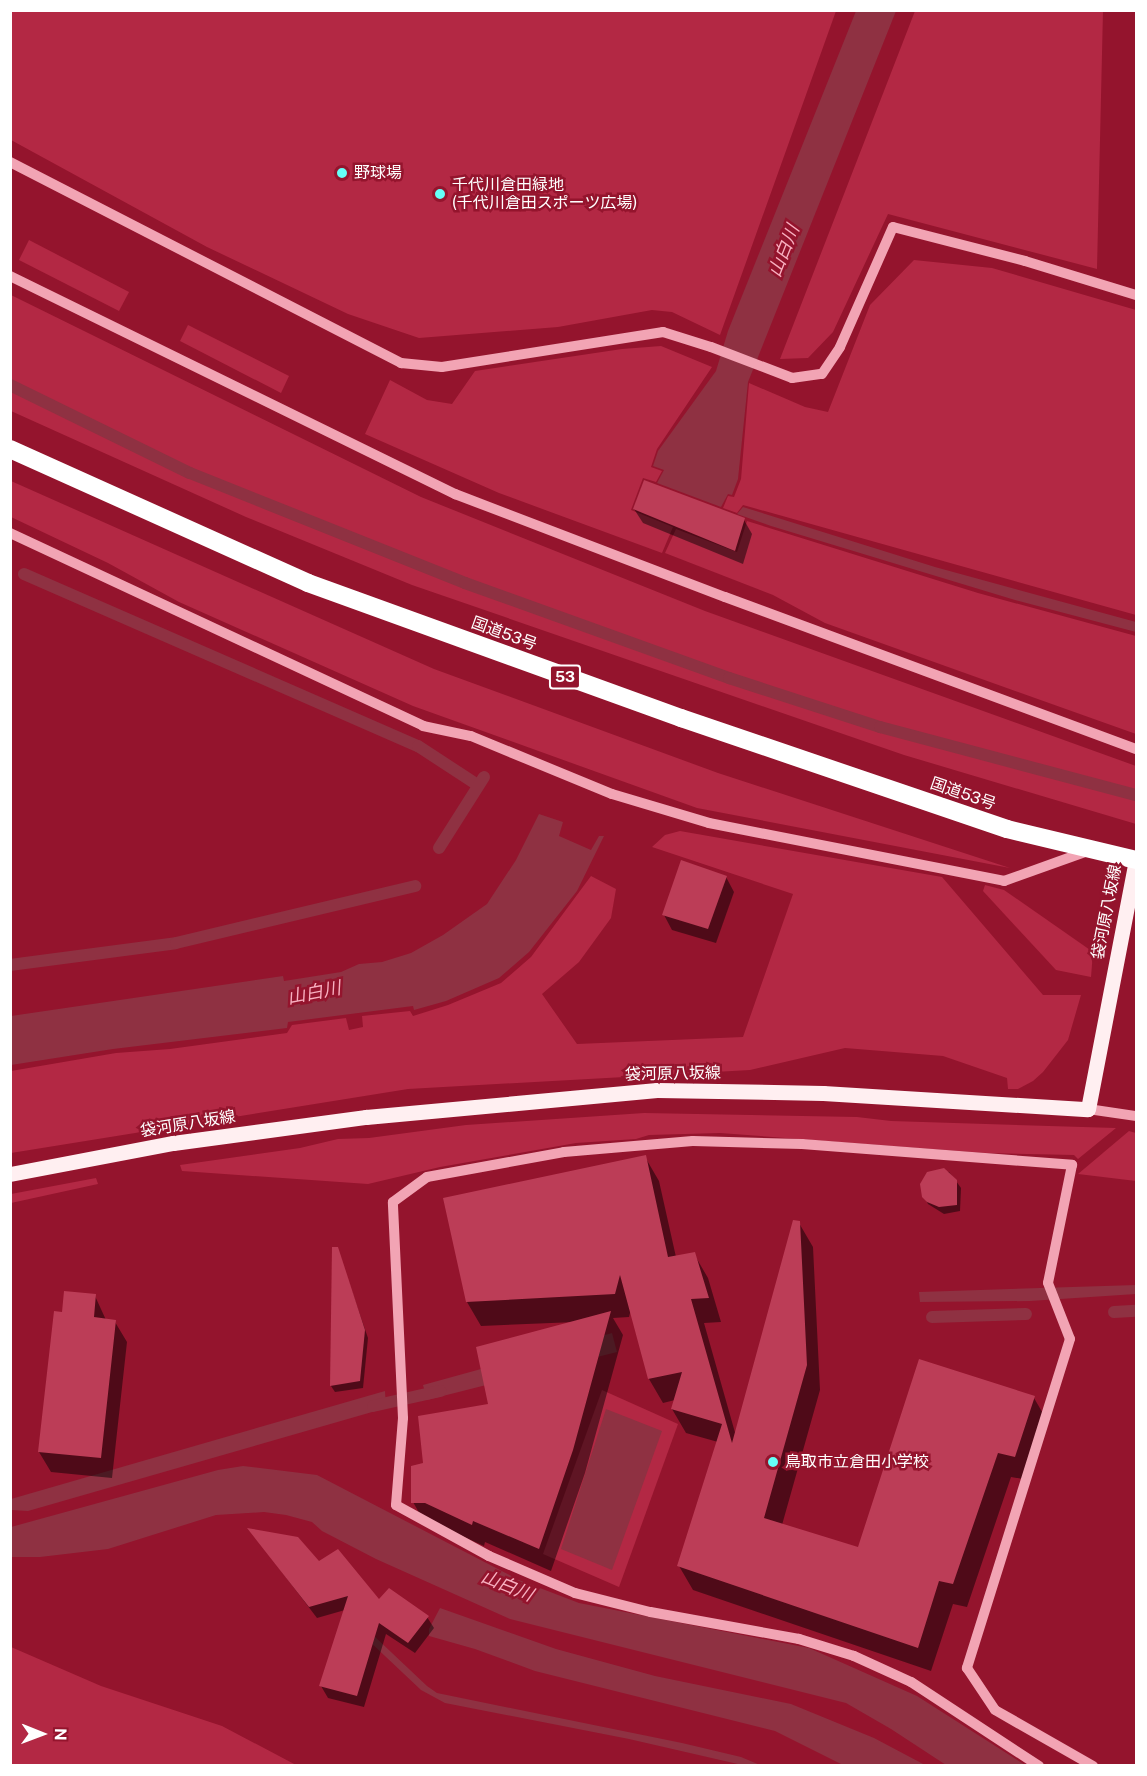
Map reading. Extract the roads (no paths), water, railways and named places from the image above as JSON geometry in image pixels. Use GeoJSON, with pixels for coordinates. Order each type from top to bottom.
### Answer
{"type":"FeatureCollection","features":[{"type":"Feature","properties":{"kind":"highway","name":"国道53号"},"geometry":{"type":"LineString","coordinates":[[10,449],[308,583],[681,718],[1007,829],[1095,848],[1136,860]]}},
{"type":"Feature","properties":{"kind":"main road","name":"袋河原八坂線"},"geometry":{"type":"LineString","coordinates":[[10,1174],[173,1143],[366,1117],[657,1090],[823,1093],[1088,1109],[1136,860]]}},
{"type":"Feature","properties":{"kind":"street"},"geometry":{"type":"LineString","coordinates":[[10,162],[401,363],[442,368],[663,332],[711,347],[792,378],[822,374],[840,347],[893,227],[1025,261],[1137,295]]}},
{"type":"Feature","properties":{"kind":"street"},"geometry":{"type":"LineString","coordinates":[[10,276],[455,494],[736,601],[1137,749]]}},
{"type":"Feature","properties":{"kind":"street"},"geometry":{"type":"LineString","coordinates":[[10,533],[423,726],[471,736],[612,794],[709,823],[1004,881],[1095,848]]}},
{"type":"Feature","properties":{"kind":"street"},"geometry":{"type":"LineString","coordinates":[[1088,1109],[1137,1116]]}},
{"type":"Feature","properties":{"kind":"street"},"geometry":{"type":"LineString","coordinates":[[1039,1766],[911,1682],[854,1656],[799,1639],[650,1612],[575,1593],[489,1556],[396,1505],[403,1418],[393,1202],[427,1177],[564,1152],[693,1141],[802,1144],[1072,1164],[1048,1283],[1070,1339],[967,1668],[995,1710],[1093,1766]]}},
{"type":"Feature","properties":{"kind":"water","name":"山白川"},"geometry":{"type":"Polygon","coordinates":[[[856,11],[896,11],[748,382],[738,479],[732,495],[728,494],[721,507],[657,483],[664,470],[653,466],[658,451],[716,371],[728,331],[856,11]]]}},
{"type":"Feature","properties":{"kind":"water"},"geometry":{"type":"Polygon","coordinates":[[[743,507],[935,567],[1136,622],[1136,632],[1015,600],[771,526],[737,514],[743,507]]]}},
{"type":"Feature","properties":{"kind":"water","name":"山白川"},"geometry":{"type":"Polygon","coordinates":[[[539,814],[563,822],[559,836],[591,850],[599,836],[604,836],[577,891],[529,952],[499,978],[446,1001],[414,1010],[413,1006],[288,1022],[287,1028],[113,1049],[11,1065],[11,1016],[283,976],[284,981],[341,972],[359,964],[382,962],[411,953],[443,935],[487,904],[516,860],[539,814]]]}},
{"type":"Feature","properties":{"kind":"water"},"geometry":{"type":"Polygon","coordinates":[[[1136,1285],[1136,1294],[1030,1301],[920,1302],[919,1292],[1136,1285]]]}},
{"type":"Feature","properties":{"kind":"water"},"geometry":{"type":"Polygon","coordinates":[[[612,1333],[617,1352],[427,1400],[423,1385],[612,1333]]]}},
{"type":"Feature","properties":{"kind":"water"},"geometry":{"type":"Polygon","coordinates":[[[385,1391],[386,1408],[28,1511],[11,1510],[11,1499],[385,1391]]]}},
{"type":"Feature","properties":{"kind":"water"},"geometry":{"type":"Polygon","coordinates":[[[606,1409],[662,1431],[612,1570],[561,1549],[606,1409]]]}},
{"type":"Feature","properties":{"kind":"water","name":"山白川"},"geometry":{"type":"Polygon","coordinates":[[[243,1466],[317,1475],[519,1580],[579,1603],[809,1648],[917,1696],[1025,1765],[946,1765],[846,1703],[510,1619],[376,1559],[322,1531],[312,1522],[286,1515],[264,1512],[216,1515],[108,1549],[40,1557],[11,1557],[11,1527],[218,1470],[243,1466]]]}},
{"type":"Feature","properties":{"kind":"water"},"geometry":{"type":"Polygon","coordinates":[[[440,1608],[556,1649],[655,1676],[791,1704],[874,1738],[925,1765],[843,1765],[775,1731],[535,1671],[475,1649],[429,1636],[429,1629],[440,1608]]]}},
{"type":"Feature","properties":{"kind":"water"},"geometry":{"type":"Polygon","coordinates":[[[373,1635],[437,1693],[682,1743],[741,1757],[760,1765],[742,1765],[629,1739],[445,1703],[421,1690],[368,1640],[373,1635]]]}},
{"type":"Feature","properties":{"kind":"waterway"},"geometry":{"type":"LineString","coordinates":[[10,385],[190,473],[465,583],[729,678],[880,727],[1136,795]]}},
{"type":"Feature","properties":{"kind":"waterway"},"geometry":{"type":"LineString","coordinates":[[24,574],[418,746],[476,784]]}},
{"type":"Feature","properties":{"kind":"waterway"},"geometry":{"type":"LineString","coordinates":[[439,848],[484,777]]}},
{"type":"Feature","properties":{"kind":"waterway"},"geometry":{"type":"LineString","coordinates":[[10,965],[176,943],[415,886]]}},
{"type":"Feature","properties":{"kind":"waterway"},"geometry":{"type":"LineString","coordinates":[[1114,1312],[1136,1311]]}},
{"type":"Feature","properties":{"kind":"waterway"},"geometry":{"type":"LineString","coordinates":[[932,1317],[1026,1314]]}},
{"type":"Feature","properties":{"kind":"waterway"},"geometry":{"type":"LineString","coordinates":[[373,1406],[440,1391]]}},
{"type":"Feature","properties":{"kind":"place","name":"野球場"},"geometry":{"type":"Point","coordinates":[342,173]}},
{"type":"Feature","properties":{"kind":"place","name":"千代川倉田緑地 (千代川倉田スポーツ広場)"},"geometry":{"type":"Point","coordinates":[440,194]}},
{"type":"Feature","properties":{"kind":"place","name":"鳥取市立倉田小学校"},"geometry":{"type":"Point","coordinates":[773,1462]}}]}
